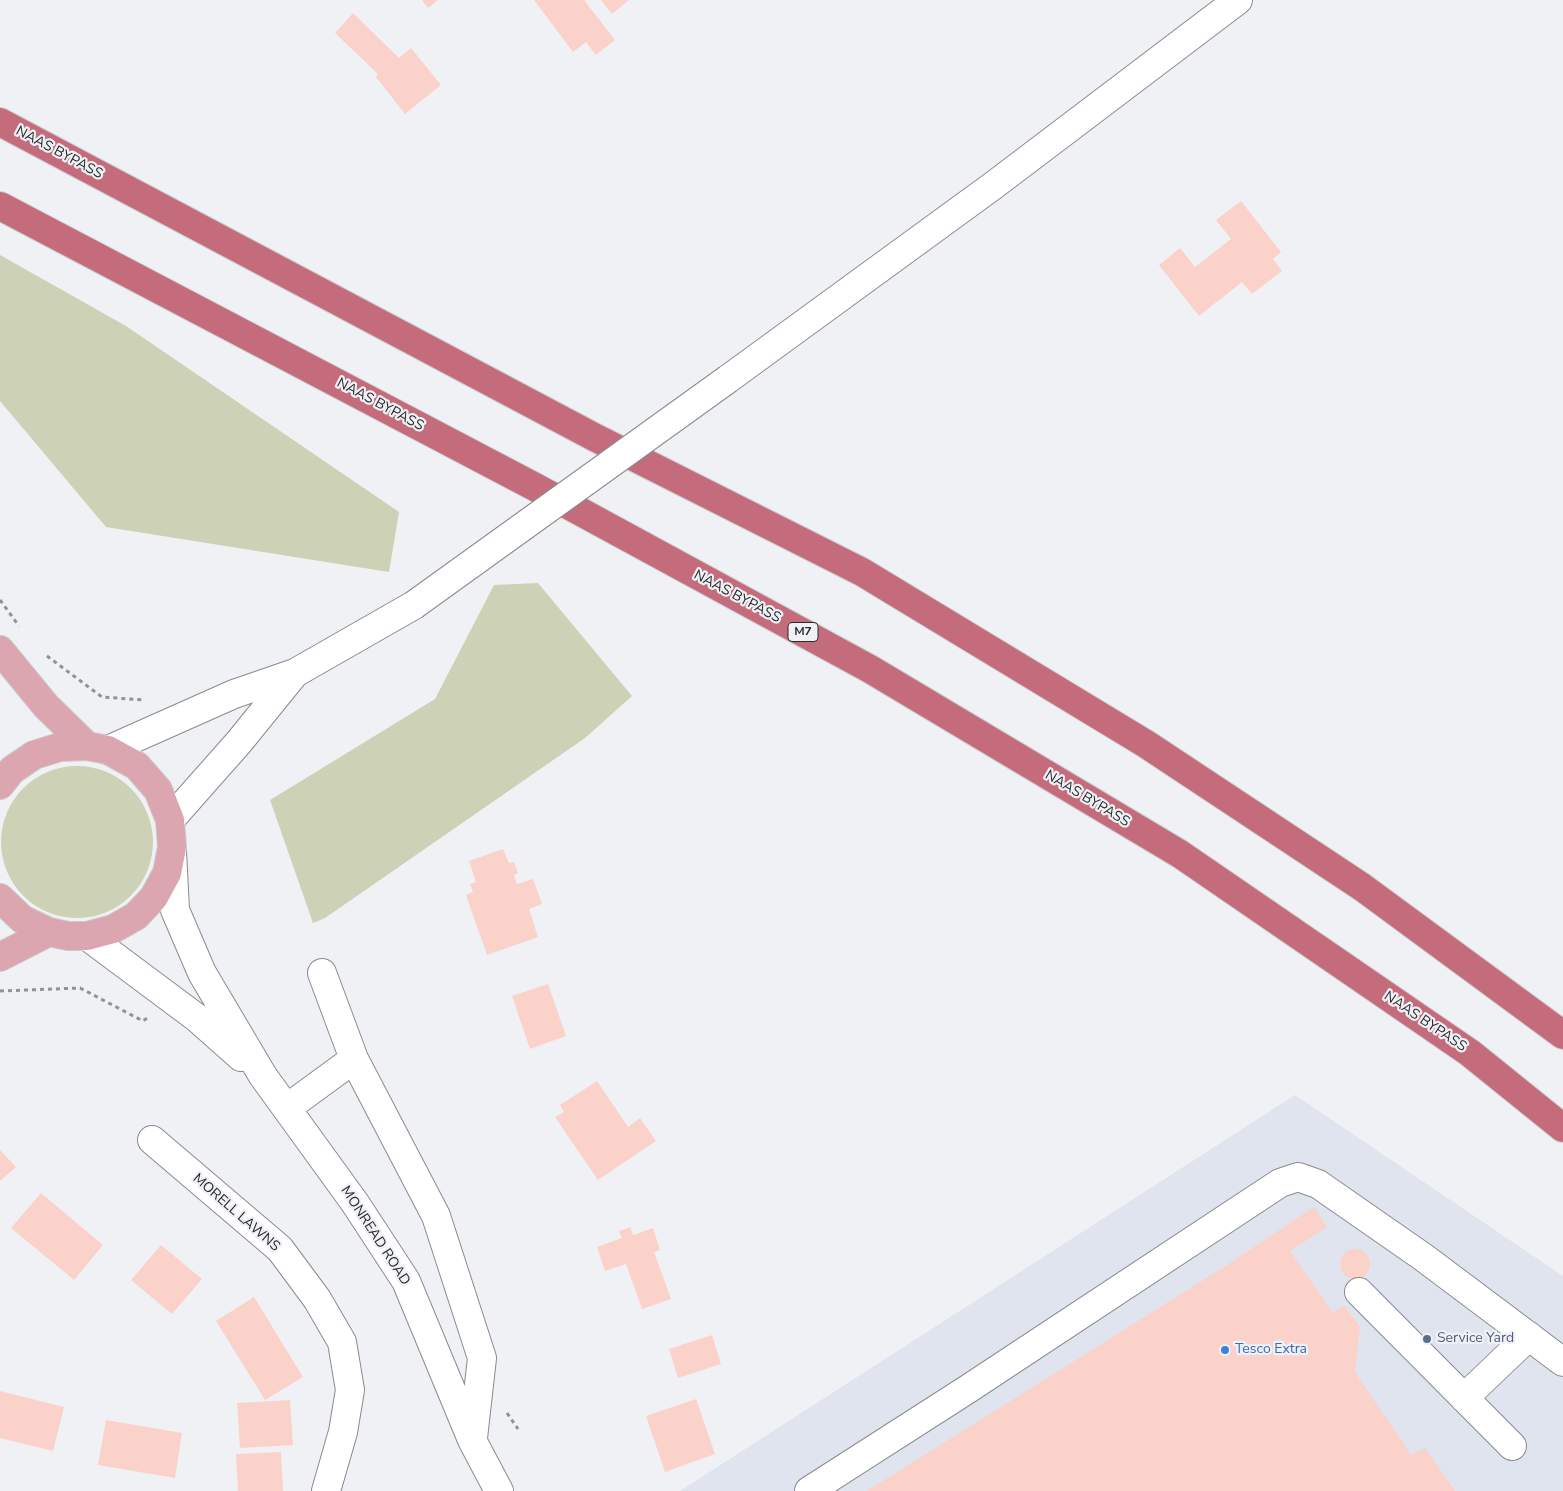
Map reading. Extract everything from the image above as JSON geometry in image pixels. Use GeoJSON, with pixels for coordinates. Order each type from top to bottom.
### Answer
{"type":"FeatureCollection","features":[{"type":"Feature","properties":{"kind":"highway","name":"NAAS BYPASS"},"geometry":{"type":"LineString","coordinates":[[0,122],[594,437],[862,572],[1146,744],[1362,887],[1563,1035]]}},
{"type":"Feature","properties":{"kind":"highway","name":"NAAS BYPASS"},"geometry":{"type":"LineString","coordinates":[[0,206],[535,487],[870,669],[1180,854],[1470,1053],[1563,1128]]}},
{"type":"Feature","properties":{"kind":"main road"},"geometry":{"type":"LineString","coordinates":[[0,650],[46,706],[98,748],[136,766],[158,790],[170,820],[172,847],[167,873],[154,897],[136,916],[113,930],[87,936],[68,936],[49,932],[22,919],[0,898]]}},
{"type":"Feature","properties":{"kind":"main road"},"geometry":{"type":"LineString","coordinates":[[0,785],[12,770],[34,755],[60,747],[98,748]]}},
{"type":"Feature","properties":{"kind":"main road"},"geometry":{"type":"LineString","coordinates":[[0,957],[49,932]]}},
{"type":"Feature","properties":{"kind":"street"},"geometry":{"type":"LineString","coordinates":[[98,748],[234,694],[295,673],[414,605],[994,185],[1238,0]]}},
{"type":"Feature","properties":{"kind":"street"},"geometry":{"type":"LineString","coordinates":[[170,820],[239,742],[295,673]]}},
{"type":"Feature","properties":{"kind":"street","name":"MONREAD ROAD"},"geometry":{"type":"LineString","coordinates":[[172,847],[175,910],[202,973],[263,1076],[355,1203],[406,1281],[472,1440],[499,1491]]}},
{"type":"Feature","properties":{"kind":"street","name":"MONREAD ROAD"},"geometry":{"type":"LineString","coordinates":[[87,936],[197,1018],[263,1076]]}},
{"type":"Feature","properties":{"kind":"street"},"geometry":{"type":"LineString","coordinates":[[322,973],[354,1059],[436,1216],[482,1358],[472,1440]]}},
{"type":"Feature","properties":{"kind":"street"},"geometry":{"type":"LineString","coordinates":[[287,1108],[354,1059]]}},
{"type":"Feature","properties":{"kind":"street","name":"MORELL LAWNS"},"geometry":{"type":"LineString","coordinates":[[152,1140],[280,1249],[317,1299],[342,1342],[350,1390],[343,1432],[326,1491]]}},
{"type":"Feature","properties":{"kind":"street"},"geometry":{"type":"LineString","coordinates":[[809,1491],[968,1389],[1280,1183],[1298,1177],[1318,1184],[1423,1257],[1563,1362]]}},
{"type":"Feature","properties":{"kind":"street"},"geometry":{"type":"LineString","coordinates":[[1359,1292],[1512,1446]]}},
{"type":"Feature","properties":{"kind":"street"},"geometry":{"type":"LineString","coordinates":[[1464,1398],[1529,1336]]}},
{"type":"Feature","properties":{"kind":"path"},"geometry":{"type":"LineString","coordinates":[[0,600],[14,619]]}},
{"type":"Feature","properties":{"kind":"path"},"geometry":{"type":"LineString","coordinates":[[42,651],[102,697],[150,700]]}},
{"type":"Feature","properties":{"kind":"path"},"geometry":{"type":"LineString","coordinates":[[0,991],[80,988],[143,1021]]}},
{"type":"Feature","properties":{"kind":"shaded area"},"geometry":{"type":"Polygon","coordinates":[[[1295,1095],[1563,1276],[1563,1491],[680,1491],[1295,1095]]]}},
{"type":"Feature","properties":{"kind":"green space"},"geometry":{"type":"Polygon","coordinates":[[[0,255],[126,326],[399,512],[389,572],[106,527],[0,401],[0,255]]]}},
{"type":"Feature","properties":{"kind":"green space"},"geometry":{"type":"Polygon","coordinates":[[[538,583],[632,696],[585,738],[325,918],[313,923],[270,800],[435,699],[494,585],[538,583]]]}},
{"type":"Feature","properties":{"kind":"green space"},"geometry":{"type":"Polygon","coordinates":[[[77,766],[92,767],[106,772],[131,788],[147,813],[152,827],[152,857],[147,871],[131,896],[106,912],[92,917],[77,918],[62,917],[48,912],[23,896],[7,871],[2,857],[1,842],[2,827],[7,813],[23,788],[48,772],[62,767],[77,766]]]}},
{"type":"Feature","properties":{"kind":"building"},"geometry":{"type":"Polygon","coordinates":[[[422,0],[438,0],[428,8],[422,0]]]}},
{"type":"Feature","properties":{"kind":"building"},"geometry":{"type":"Polygon","coordinates":[[[534,0],[584,0],[615,40],[596,55],[586,42],[573,52],[534,0]]]}},
{"type":"Feature","properties":{"kind":"building"},"geometry":{"type":"Polygon","coordinates":[[[601,0],[629,0],[612,14],[601,0]]]}},
{"type":"Feature","properties":{"kind":"building"},"geometry":{"type":"Polygon","coordinates":[[[353,13],[399,58],[411,48],[441,85],[405,114],[376,77],[378,74],[335,33],[353,13]]]}},
{"type":"Feature","properties":{"kind":"building"},"geometry":{"type":"Polygon","coordinates":[[[1241,201],[1281,252],[1273,259],[1282,271],[1252,294],[1242,282],[1199,316],[1159,265],[1180,248],[1195,267],[1231,239],[1216,220],[1241,201]]]}},
{"type":"Feature","properties":{"kind":"building"},"geometry":{"type":"Polygon","coordinates":[[[503,849],[509,863],[514,862],[518,873],[514,875],[517,884],[533,879],[542,904],[529,909],[538,937],[487,955],[466,895],[473,892],[470,884],[476,882],[469,861],[503,849]]]}},
{"type":"Feature","properties":{"kind":"building"},"geometry":{"type":"Polygon","coordinates":[[[548,984],[566,1036],[530,1049],[512,996],[548,984]]]}},
{"type":"Feature","properties":{"kind":"building"},"geometry":{"type":"Polygon","coordinates":[[[597,1081],[628,1127],[640,1118],[656,1141],[598,1180],[555,1117],[564,1112],[560,1105],[597,1081]]]}},
{"type":"Feature","properties":{"kind":"building"},"geometry":{"type":"Polygon","coordinates":[[[0,1150],[16,1167],[0,1181],[0,1150]]]}},
{"type":"Feature","properties":{"kind":"building"},"geometry":{"type":"Polygon","coordinates":[[[41,1193],[103,1245],[74,1280],[11,1228],[41,1193]]]}},
{"type":"Feature","properties":{"kind":"building","name":"Tesco Extra"},"geometry":{"type":"Polygon","coordinates":[[[1314,1207],[1327,1227],[1290,1251],[1333,1313],[1344,1305],[1360,1327],[1355,1372],[1411,1455],[1425,1448],[1455,1491],[867,1491],[1224,1267],[1314,1207]]]}},
{"type":"Feature","properties":{"kind":"building"},"geometry":{"type":"Polygon","coordinates":[[[630,1227],[633,1235],[653,1228],[660,1250],[654,1252],[671,1299],[642,1309],[626,1264],[605,1271],[597,1247],[622,1238],[619,1231],[630,1227]]]}},
{"type":"Feature","properties":{"kind":"building"},"geometry":{"type":"Polygon","coordinates":[[[161,1245],[202,1279],[172,1314],[131,1280],[161,1245]]]}},
{"type":"Feature","properties":{"kind":"building"},"geometry":{"type":"Polygon","coordinates":[[[1355,1249],[1366,1253],[1370,1264],[1366,1275],[1355,1279],[1344,1275],[1340,1264],[1344,1253],[1355,1249]]]}},
{"type":"Feature","properties":{"kind":"building"},"geometry":{"type":"Polygon","coordinates":[[[254,1297],[303,1377],[265,1400],[216,1321],[254,1297]]]}},
{"type":"Feature","properties":{"kind":"building"},"geometry":{"type":"Polygon","coordinates":[[[712,1335],[721,1364],[678,1378],[669,1349],[712,1335]]]}},
{"type":"Feature","properties":{"kind":"building"},"geometry":{"type":"Polygon","coordinates":[[[0,1391],[64,1407],[53,1451],[0,1438],[0,1391]]]}},
{"type":"Feature","properties":{"kind":"building"},"geometry":{"type":"Polygon","coordinates":[[[696,1399],[715,1454],[665,1472],[646,1416],[696,1399]]]}},
{"type":"Feature","properties":{"kind":"building"},"geometry":{"type":"Polygon","coordinates":[[[290,1400],[293,1445],[240,1448],[237,1403],[290,1400]]]}},
{"type":"Feature","properties":{"kind":"building"},"geometry":{"type":"Polygon","coordinates":[[[106,1420],[182,1433],[175,1478],[98,1465],[106,1420]]]}},
{"type":"Feature","properties":{"kind":"building"},"geometry":{"type":"Polygon","coordinates":[[[281,1452],[283,1491],[238,1491],[236,1454],[281,1452]]]}},
{"type":"Feature","properties":{"kind":"place","name":"Service Yard"},"geometry":{"type":"Point","coordinates":[1427,1339]}},
{"type":"Feature","properties":{"kind":"place","name":"Tesco Extra"},"geometry":{"type":"Point","coordinates":[1225,1350]}}]}
